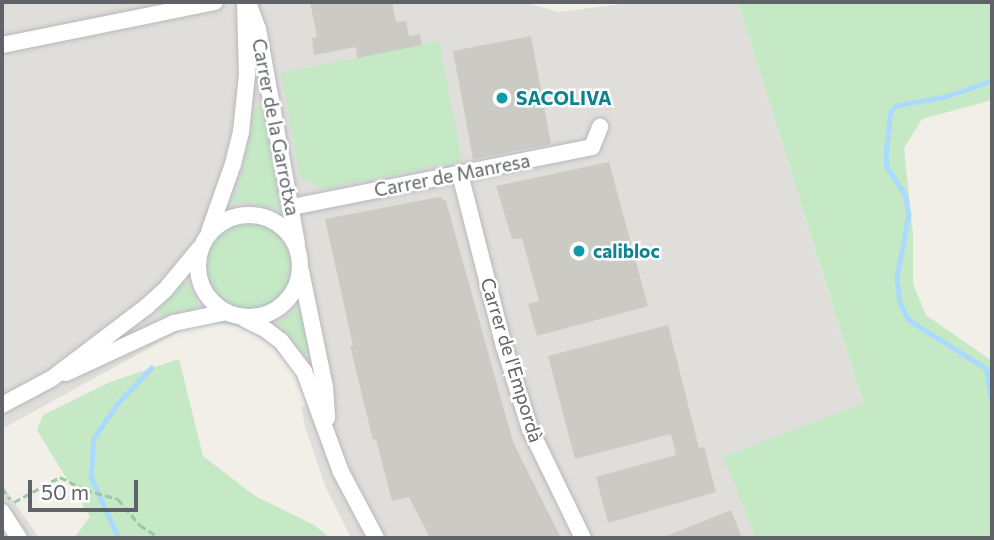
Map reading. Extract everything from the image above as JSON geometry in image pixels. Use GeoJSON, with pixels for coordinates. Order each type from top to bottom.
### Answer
{"type":"FeatureCollection","features":[{"type":"Feature","properties":{"kind":"street"},"geometry":{"type":"LineString","coordinates":[[2,46],[215,2]]}},
{"type":"Feature","properties":{"kind":"street","name":"Carrer de la Garrotxa"},"geometry":{"type":"LineString","coordinates":[[246,2],[258,29],[292,208],[325,387],[329,441]]}},
{"type":"Feature","properties":{"kind":"street","name":"Carrer de la Garrotxa"},"geometry":{"type":"LineString","coordinates":[[204,242],[230,175],[241,132],[247,75],[246,2]]}},
{"type":"Feature","properties":{"kind":"street","name":"Carrer de Manresa"},"geometry":{"type":"LineString","coordinates":[[292,208],[592,147],[600,127]]}},
{"type":"Feature","properties":{"kind":"street","name":"Carrer de l'Empordà"},"geometry":{"type":"LineString","coordinates":[[460,174],[504,346],[530,429],[583,538]]}},
{"type":"Feature","properties":{"kind":"street"},"geometry":{"type":"LineString","coordinates":[[2,405],[51,379],[79,369],[174,323],[270,313],[282,306],[295,288],[300,260],[284,228],[258,216],[229,219],[204,242],[165,290],[51,379]]}},
{"type":"Feature","properties":{"kind":"street"},"geometry":{"type":"LineString","coordinates":[[204,242],[197,260],[200,285],[206,296],[234,315]]}},
{"type":"Feature","properties":{"kind":"street","name":"Carrer de la Garrotxa"},"geometry":{"type":"LineString","coordinates":[[234,315],[265,329],[294,355],[312,390],[341,472],[376,538]]}},
{"type":"Feature","properties":{"kind":"street"},"geometry":{"type":"LineString","coordinates":[[2,512],[19,538]]}},
{"type":"Feature","properties":{"kind":"path"},"geometry":{"type":"LineString","coordinates":[[2,488],[12,503],[60,477],[85,490],[118,499],[140,525],[160,538]]}},
{"type":"Feature","properties":{"kind":"path"},"geometry":{"type":"LineString","coordinates":[[259,538],[267,538]]}},
{"type":"Feature","properties":{"kind":"shaded area"},"geometry":{"type":"Polygon","coordinates":[[[2,2],[524,2],[558,12],[639,2],[738,2],[863,404],[724,457],[756,538],[351,538],[326,488],[305,427],[301,407],[306,405],[297,376],[273,347],[255,334],[235,326],[211,323],[187,327],[2,429],[2,2]]]}},
{"type":"Feature","properties":{"kind":"shaded area"},"geometry":{"type":"Polygon","coordinates":[[[2,484],[39,538],[2,538],[2,484]]]}},
{"type":"Feature","properties":{"kind":"green space"},"geometry":{"type":"Polygon","coordinates":[[[738,2],[992,2],[992,100],[922,119],[904,148],[913,234],[913,284],[926,315],[992,361],[992,538],[756,538],[723,457],[863,403],[738,2]]]}},
{"type":"Feature","properties":{"kind":"green space"},"geometry":{"type":"Polygon","coordinates":[[[439,41],[462,161],[323,189],[300,177],[281,73],[439,41]]]}},
{"type":"Feature","properties":{"kind":"green space"},"geometry":{"type":"Polygon","coordinates":[[[256,106],[265,111],[281,211],[252,203],[232,203],[244,166],[256,106]]]}},
{"type":"Feature","properties":{"kind":"green space"},"geometry":{"type":"Polygon","coordinates":[[[250,220],[268,224],[282,234],[292,248],[296,266],[292,284],[282,298],[268,308],[250,312],[232,308],[218,298],[208,284],[204,266],[208,248],[218,234],[232,224],[250,220]]]}},
{"type":"Feature","properties":{"kind":"green space"},"geometry":{"type":"Polygon","coordinates":[[[187,282],[198,303],[194,308],[161,317],[158,308],[182,283],[187,282]]]}},
{"type":"Feature","properties":{"kind":"green space"},"geometry":{"type":"Polygon","coordinates":[[[297,307],[302,310],[309,354],[306,357],[276,325],[297,307]]]}},
{"type":"Feature","properties":{"kind":"green space"},"geometry":{"type":"Polygon","coordinates":[[[179,359],[203,456],[255,496],[314,525],[330,538],[74,538],[90,517],[37,430],[43,415],[110,382],[179,359]]]}},
{"type":"Feature","properties":{"kind":"building"},"geometry":{"type":"Polygon","coordinates":[[[310,2],[392,2],[396,22],[406,21],[409,36],[420,34],[422,45],[357,58],[356,47],[314,55],[312,38],[317,37],[310,2]]]}},
{"type":"Feature","properties":{"kind":"building","name":"SACOLIVA"},"geometry":{"type":"Polygon","coordinates":[[[531,36],[551,144],[473,159],[453,51],[531,36]]]}},
{"type":"Feature","properties":{"kind":"building","name":"calibloc"},"geometry":{"type":"Polygon","coordinates":[[[609,162],[648,306],[537,336],[528,304],[539,301],[522,238],[512,239],[496,186],[609,162]]]}},
{"type":"Feature","properties":{"kind":"building"},"geometry":{"type":"Polygon","coordinates":[[[439,197],[446,201],[513,442],[561,538],[430,538],[409,497],[392,501],[376,439],[373,440],[350,346],[353,346],[325,219],[439,197]]]}},
{"type":"Feature","properties":{"kind":"building"},"geometry":{"type":"Polygon","coordinates":[[[668,325],[699,448],[704,447],[716,492],[608,523],[596,477],[676,455],[671,434],[575,459],[548,356],[668,325]]]}},
{"type":"Feature","properties":{"kind":"building"},"geometry":{"type":"Polygon","coordinates":[[[731,510],[742,538],[662,538],[731,510]]]}},
{"type":"Feature","properties":{"kind":"waterway"},"geometry":{"type":"LineString","coordinates":[[992,81],[945,97],[896,106],[891,111],[886,154],[887,167],[905,194],[909,214],[897,278],[900,303],[909,320],[987,369],[992,403]]}},
{"type":"Feature","properties":{"kind":"waterway"},"geometry":{"type":"LineString","coordinates":[[118,538],[91,478],[93,439],[117,404],[151,368]]}},
{"type":"Feature","properties":{"kind":"place","name":"SACOLIVA"},"geometry":{"type":"Point","coordinates":[502,98]}},
{"type":"Feature","properties":{"kind":"place","name":"calibloc"},"geometry":{"type":"Point","coordinates":[579,251]}}]}
